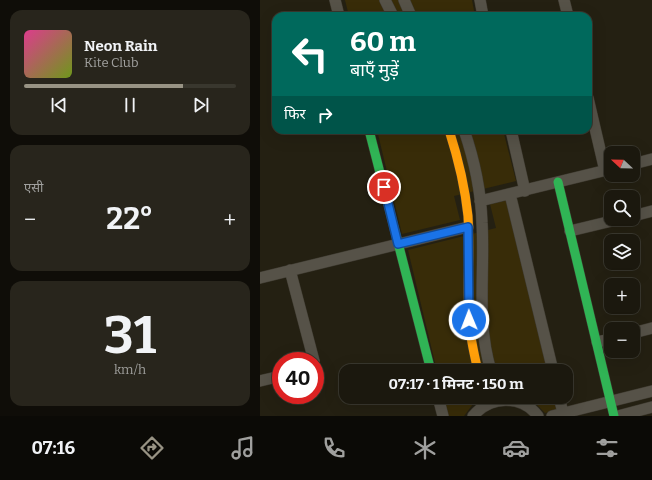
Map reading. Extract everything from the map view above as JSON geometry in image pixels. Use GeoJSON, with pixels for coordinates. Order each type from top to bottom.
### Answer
{"type":"FeatureCollection","features":[{"type":"Feature","properties":{"kind":"street"},"geometry":{"type":"LineString","coordinates":[[335,0],[339,12]]}},
{"type":"Feature","properties":{"kind":"street"},"geometry":{"type":"LineString","coordinates":[[385,0],[391,12]]}},
{"type":"Feature","properties":{"kind":"street"},"geometry":{"type":"LineString","coordinates":[[404,0],[409,12]]}},
{"type":"Feature","properties":{"kind":"street"},"geometry":{"type":"LineString","coordinates":[[480,0],[482,12]]}},
{"type":"Feature","properties":{"kind":"street"},"geometry":{"type":"LineString","coordinates":[[564,0],[567,12]]}},
{"type":"Feature","properties":{"kind":"street"},"geometry":{"type":"LineString","coordinates":[[592,112],[604,156]]}},
{"type":"Feature","properties":{"kind":"street"},"geometry":{"type":"LineString","coordinates":[[370,134],[429,364]]}},
{"type":"Feature","properties":{"kind":"street"},"geometry":{"type":"LineString","coordinates":[[450,134],[466,200],[469,256],[469,320],[476,364]]}},
{"type":"Feature","properties":{"kind":"street"},"geometry":{"type":"LineString","coordinates":[[465,134],[477,180],[480,201],[483,256],[482,322],[486,354],[489,364]]}},
{"type":"Feature","properties":{"kind":"street"},"geometry":{"type":"LineString","coordinates":[[512,134],[525,191]]}},
{"type":"Feature","properties":{"kind":"street"},"geometry":{"type":"LineString","coordinates":[[640,162],[652,159]]}},
{"type":"Feature","properties":{"kind":"street"},"geometry":{"type":"LineString","coordinates":[[480,201],[604,171]]}},
{"type":"Feature","properties":{"kind":"street"},"geometry":{"type":"LineString","coordinates":[[558,182],[614,416]]}},
{"type":"Feature","properties":{"kind":"street"},"geometry":{"type":"LineString","coordinates":[[510,194],[551,364]]}},
{"type":"Feature","properties":{"kind":"street"},"geometry":{"type":"LineString","coordinates":[[640,214],[652,211]]}},
{"type":"Feature","properties":{"kind":"street"},"geometry":{"type":"LineString","coordinates":[[570,231],[604,223]]}},
{"type":"Feature","properties":{"kind":"street"},"geometry":{"type":"LineString","coordinates":[[260,278],[468,227]]}},
{"type":"Feature","properties":{"kind":"street"},"geometry":{"type":"LineString","coordinates":[[469,256],[483,256]]}},
{"type":"Feature","properties":{"kind":"street"},"geometry":{"type":"LineString","coordinates":[[290,270],[312,352]]}},
{"type":"Feature","properties":{"kind":"street"},"geometry":{"type":"LineString","coordinates":[[640,331],[652,328]]}},
{"type":"Feature","properties":{"kind":"street"},"geometry":{"type":"LineString","coordinates":[[597,342],[604,340]]}},
{"type":"Feature","properties":{"kind":"street"},"geometry":{"type":"LineString","coordinates":[[260,381],[272,378]]}},
{"type":"Feature","properties":{"kind":"street"},"geometry":{"type":"LineString","coordinates":[[552,416],[652,391]]}},
{"type":"Feature","properties":{"kind":"street"},"geometry":{"type":"LineString","coordinates":[[439,404],[442,416]]}},
{"type":"Feature","properties":{"kind":"street"},"geometry":{"type":"LineString","coordinates":[[473,416],[483,404]]}},
{"type":"Feature","properties":{"kind":"street"},"geometry":{"type":"LineString","coordinates":[[523,404],[529,407],[538,416]]}},
{"type":"Feature","properties":{"kind":"street"},"geometry":{"type":"LineString","coordinates":[[561,404],[563,413]]}},
{"type":"Feature","properties":{"kind":"street"},"geometry":{"type":"LineString","coordinates":[[618,416],[652,407]]}},
{"type":"Feature","properties":{"kind":"shaded area"},"geometry":{"type":"Polygon","coordinates":[[[345,0],[472,0],[474,12],[348,12],[345,0]]]}},
{"type":"Feature","properties":{"kind":"shaded area"},"geometry":{"type":"Polygon","coordinates":[[[378,134],[504,134],[516,181],[454,196],[460,220],[402,234],[378,134]]]}},
{"type":"Feature","properties":{"kind":"shaded area"},"geometry":{"type":"Polygon","coordinates":[[[508,200],[547,364],[435,364],[408,250],[496,228],[490,204],[508,200]]]}},
{"type":"Feature","properties":{"kind":"shaded area"},"geometry":{"type":"Polygon","coordinates":[[[445,404],[473,404],[464,416],[448,416],[445,404]]]}},
{"type":"Feature","properties":{"kind":"shaded area"},"geometry":{"type":"Polygon","coordinates":[[[536,404],[557,404],[559,410],[545,413],[536,404]]]}},
{"type":"Feature","properties":{"kind":"traffic: fast"},"geometry":{"type":"LineString","coordinates":[[370,134],[429,364]]}},
{"type":"Feature","properties":{"kind":"traffic: fast"},"geometry":{"type":"LineString","coordinates":[[558,182],[614,416]]}},
{"type":"Feature","properties":{"kind":"traffic: slow"},"geometry":{"type":"LineString","coordinates":[[450,134],[461,173],[468,216],[469,320],[471,339],[476,364]]}},
{"type":"Feature","properties":{"kind":"route"},"geometry":{"type":"LineString","coordinates":[[384,187],[398,244],[468,227],[469,320]]}}]}
